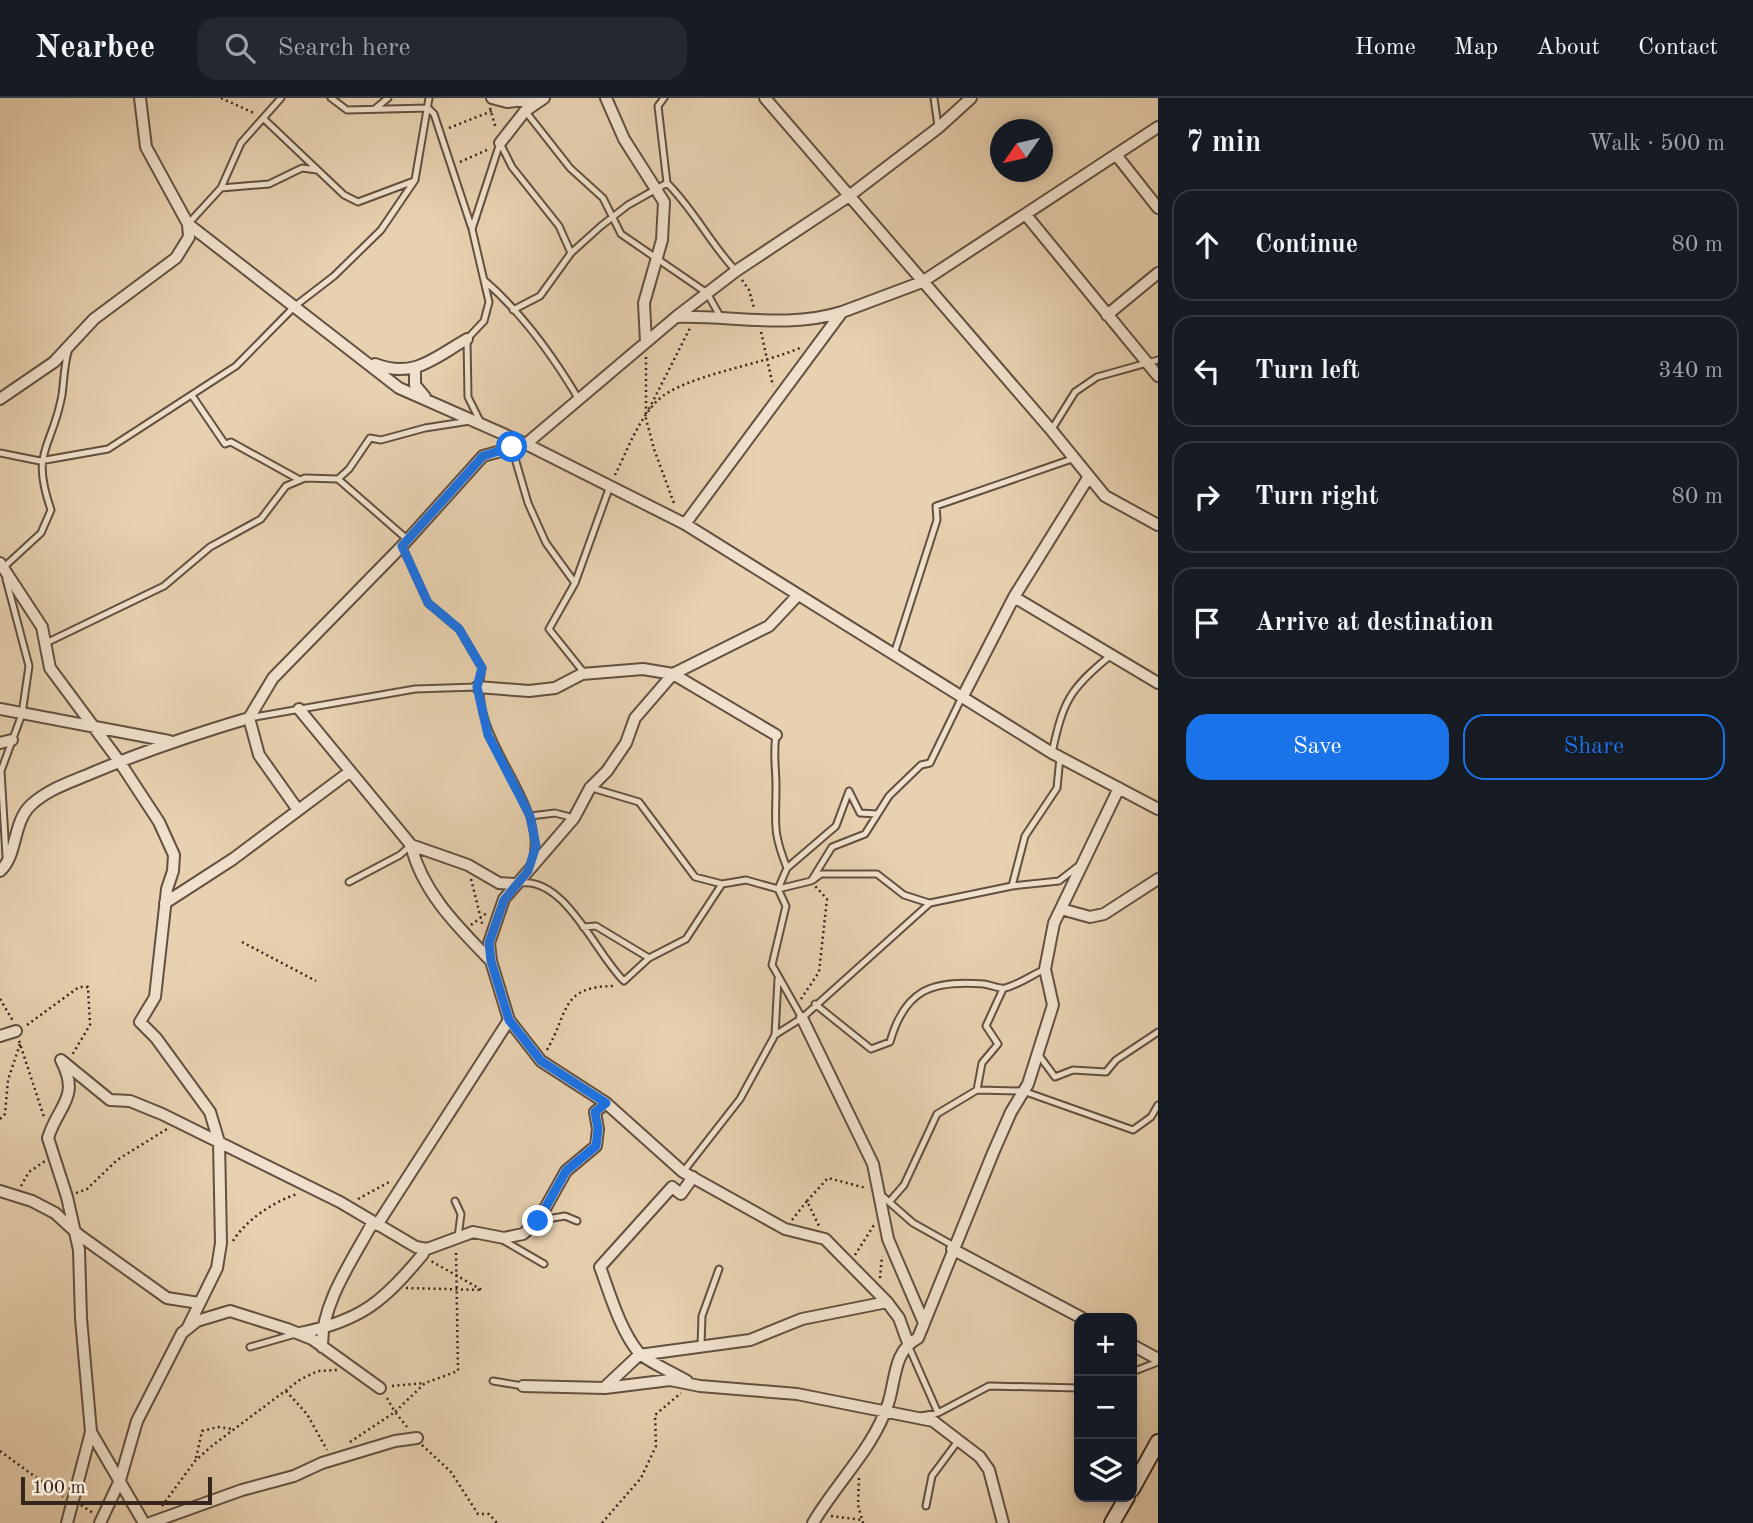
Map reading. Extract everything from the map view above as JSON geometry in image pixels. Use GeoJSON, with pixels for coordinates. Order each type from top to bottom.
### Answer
{"type":"FeatureCollection","features":[{"type":"Feature","properties":{"kind":"main road"},"geometry":{"type":"LineString","coordinates":[[1137,1481],[1157,1447]]}},
{"type":"Feature","properties":{"kind":"main road"},"geometry":{"type":"LineString","coordinates":[[1112,1523],[1124,1502]]}},
{"type":"Feature","properties":{"kind":"street"},"geometry":{"type":"LineString","coordinates":[[140,98],[146,147],[188,224],[399,388],[526,444],[685,524],[1056,755],[1158,808]]}},
{"type":"Feature","properties":{"kind":"street"},"geometry":{"type":"LineString","coordinates":[[490,98],[507,102],[543,98]]}},
{"type":"Feature","properties":{"kind":"street"},"geometry":{"type":"LineString","coordinates":[[500,143],[524,111],[543,98]]}},
{"type":"Feature","properties":{"kind":"street"},"geometry":{"type":"LineString","coordinates":[[606,98],[624,139],[664,202],[662,240],[644,303],[646,342]]}},
{"type":"Feature","properties":{"kind":"street"},"geometry":{"type":"LineString","coordinates":[[3,868],[20,818],[30,806],[51,790],[169,741],[249,718],[274,678],[405,543],[483,456],[526,444],[676,317],[736,271],[849,196],[938,128],[971,98]]}},
{"type":"Feature","properties":{"kind":"street"},"geometry":{"type":"LineString","coordinates":[[768,99],[1052,431],[1088,478],[1105,496],[1158,525]]}},
{"type":"Feature","properties":{"kind":"street"},"geometry":{"type":"LineString","coordinates":[[676,317],[720,316],[758,321],[819,319],[922,282],[1158,127]]}},
{"type":"Feature","properties":{"kind":"street"},"geometry":{"type":"LineString","coordinates":[[1116,156],[1158,208]]}},
{"type":"Feature","properties":{"kind":"street"},"geometry":{"type":"LineString","coordinates":[[1026,215],[1158,376]]}},
{"type":"Feature","properties":{"kind":"street"},"geometry":{"type":"LineString","coordinates":[[0,399],[54,362],[94,319],[176,258],[189,237],[188,224]]}},
{"type":"Feature","properties":{"kind":"street"},"geometry":{"type":"LineString","coordinates":[[1107,315],[1158,273]]}},
{"type":"Feature","properties":{"kind":"street"},"geometry":{"type":"LineString","coordinates":[[685,524],[842,312]]}},
{"type":"Feature","properties":{"kind":"street"},"geometry":{"type":"LineString","coordinates":[[362,359],[388,369],[415,369],[467,339]]}},
{"type":"Feature","properties":{"kind":"street"},"geometry":{"type":"LineString","coordinates":[[415,369],[415,385],[428,401]]}},
{"type":"Feature","properties":{"kind":"street"},"geometry":{"type":"LineString","coordinates":[[963,696],[1014,597],[1088,478]]}},
{"type":"Feature","properties":{"kind":"street"},"geometry":{"type":"LineString","coordinates":[[2,565],[43,627],[50,668],[119,761],[159,822],[174,855],[165,903],[155,998],[140,1022],[156,1038],[210,1112],[219,1143],[218,1268],[188,1327],[170,1354],[137,1422],[120,1480],[100,1522]]}},
{"type":"Feature","properties":{"kind":"street"},"geometry":{"type":"LineString","coordinates":[[798,595],[769,626],[673,674],[635,718],[626,743],[607,771],[590,788],[574,818],[514,884],[504,900],[489,943],[491,961],[509,1020],[541,1061],[606,1103],[688,1174],[785,1229],[825,1239],[884,1298],[900,1318],[908,1343]]}},
{"type":"Feature","properties":{"kind":"street"},"geometry":{"type":"LineString","coordinates":[[1014,597],[1158,683]]}},
{"type":"Feature","properties":{"kind":"street"},"geometry":{"type":"LineString","coordinates":[[477,687],[529,691],[555,688],[585,674],[629,668],[673,674],[776,736]]}},
{"type":"Feature","properties":{"kind":"street"},"geometry":{"type":"LineString","coordinates":[[0,709],[169,741]]}},
{"type":"Feature","properties":{"kind":"street"},"geometry":{"type":"LineString","coordinates":[[299,709],[348,772],[411,845],[416,866],[436,900],[491,961]]}},
{"type":"Feature","properties":{"kind":"street"},"geometry":{"type":"LineString","coordinates":[[249,718],[259,754],[298,810]]}},
{"type":"Feature","properties":{"kind":"street"},"geometry":{"type":"LineString","coordinates":[[0,743],[12,740]]}},
{"type":"Feature","properties":{"kind":"street"},"geometry":{"type":"LineString","coordinates":[[165,903],[233,859],[348,772]]}},
{"type":"Feature","properties":{"kind":"street"},"geometry":{"type":"LineString","coordinates":[[816,1519],[866,1449],[886,1410],[899,1358],[908,1343],[918,1338],[953,1248],[1011,1112],[1023,1091],[1054,1005],[1045,969],[1054,923],[1119,788]]}},
{"type":"Feature","properties":{"kind":"street"},"geometry":{"type":"LineString","coordinates":[[411,845],[468,865],[499,883],[514,884]]}},
{"type":"Feature","properties":{"kind":"street"},"geometry":{"type":"LineString","coordinates":[[1061,909],[1090,916],[1104,914],[1158,879]]}},
{"type":"Feature","properties":{"kind":"street"},"geometry":{"type":"LineString","coordinates":[[802,1018],[873,1164],[895,1259],[924,1323]]}},
{"type":"Feature","properties":{"kind":"street"},"geometry":{"type":"LineString","coordinates":[[323,1347],[322,1329],[375,1224],[509,1020]]}},
{"type":"Feature","properties":{"kind":"street"},"geometry":{"type":"LineString","coordinates":[[0,1036],[16,1031]]}},
{"type":"Feature","properties":{"kind":"street"},"geometry":{"type":"LineString","coordinates":[[67,1523],[91,1432],[79,1250],[67,1197],[48,1138],[52,1124],[62,1114],[69,1095],[70,1077],[61,1060],[110,1100],[130,1101],[179,1122],[340,1202],[416,1247],[427,1249],[457,1240],[473,1231],[504,1238],[523,1234],[538,1221],[566,1171],[596,1146],[598,1129],[595,1112],[606,1103]]}},
{"type":"Feature","properties":{"kind":"street"},"geometry":{"type":"LineString","coordinates":[[688,1174],[681,1194],[672,1187],[600,1266],[639,1355],[664,1366],[692,1384]]}},
{"type":"Feature","properties":{"kind":"street"},"geometry":{"type":"LineString","coordinates":[[0,1191],[32,1201],[55,1213],[75,1232],[167,1298],[199,1303]]}},
{"type":"Feature","properties":{"kind":"street"},"geometry":{"type":"LineString","coordinates":[[953,1248],[1074,1314]]}},
{"type":"Feature","properties":{"kind":"street"},"geometry":{"type":"LineString","coordinates":[[299,1334],[356,1317],[394,1288],[423,1254]]}},
{"type":"Feature","properties":{"kind":"street"},"geometry":{"type":"LineString","coordinates":[[605,1388],[639,1355],[702,1349],[750,1340],[802,1319],[884,1298]]}},
{"type":"Feature","properties":{"kind":"street"},"geometry":{"type":"LineString","coordinates":[[188,1327],[230,1311],[299,1334],[323,1347],[380,1388]]}},
{"type":"Feature","properties":{"kind":"street"},"geometry":{"type":"LineString","coordinates":[[1137,1348],[1158,1360]]}},
{"type":"Feature","properties":{"kind":"street"},"geometry":{"type":"LineString","coordinates":[[523,1386],[605,1388],[670,1380],[797,1394],[916,1417],[933,1422],[980,1457],[989,1470],[1003,1523]]}},
{"type":"Feature","properties":{"kind":"street"},"geometry":{"type":"LineString","coordinates":[[91,1432],[144,1523]]}},
{"type":"Feature","properties":{"kind":"street"},"geometry":{"type":"LineString","coordinates":[[150,1523],[242,1490],[294,1476],[321,1463],[395,1441],[417,1438]]}},
{"type":"Feature","properties":{"kind":"lane"},"geometry":{"type":"LineString","coordinates":[[188,224],[221,188],[241,143],[282,98]]}},
{"type":"Feature","properties":{"kind":"lane"},"geometry":{"type":"LineString","coordinates":[[46,643],[164,586],[210,547],[261,519],[286,485],[299,479],[338,479],[349,469],[370,438],[381,440],[425,428],[477,422],[468,397],[467,339],[484,321],[489,302],[485,281],[478,266],[472,229],[442,131],[428,108],[347,110],[331,98]]}},
{"type":"Feature","properties":{"kind":"lane"},"geometry":{"type":"LineString","coordinates":[[376,108],[388,98]]}},
{"type":"Feature","properties":{"kind":"lane"},"geometry":{"type":"LineString","coordinates":[[0,453],[40,461],[108,449],[193,397],[236,366],[295,306],[334,276],[381,230],[415,180],[429,98]]}},
{"type":"Feature","properties":{"kind":"lane"},"geometry":{"type":"LineString","coordinates":[[664,98],[658,107],[667,183],[686,202],[721,255],[736,271]]}},
{"type":"Feature","properties":{"kind":"lane"},"geometry":{"type":"LineString","coordinates":[[933,98],[938,128]]}},
{"type":"Feature","properties":{"kind":"lane"},"geometry":{"type":"LineString","coordinates":[[524,111],[570,168],[603,198],[621,234],[657,262],[707,293],[720,316]]}},
{"type":"Feature","properties":{"kind":"lane"},"geometry":{"type":"LineString","coordinates":[[264,119],[344,195],[358,202],[415,180]]}},
{"type":"Feature","properties":{"kind":"lane"},"geometry":{"type":"LineString","coordinates":[[472,229],[500,143]]}},
{"type":"Feature","properties":{"kind":"lane"},"geometry":{"type":"LineString","coordinates":[[500,143],[512,167],[559,226],[571,253]]}},
{"type":"Feature","properties":{"kind":"lane"},"geometry":{"type":"LineString","coordinates":[[221,188],[270,184],[302,168],[317,170]]}},
{"type":"Feature","properties":{"kind":"lane"},"geometry":{"type":"LineString","coordinates":[[513,310],[540,296],[571,253],[614,218],[667,183]]}},
{"type":"Feature","properties":{"kind":"lane"},"geometry":{"type":"LineString","coordinates":[[485,281],[513,310],[560,368],[578,399]]}},
{"type":"Feature","properties":{"kind":"lane"},"geometry":{"type":"LineString","coordinates":[[3,868],[1,771],[22,714],[29,666],[2,565],[41,533],[51,510],[41,481],[40,461],[62,396],[69,345]]}},
{"type":"Feature","properties":{"kind":"lane"},"geometry":{"type":"LineString","coordinates":[[1052,431],[1076,392],[1097,377],[1158,360]]}},
{"type":"Feature","properties":{"kind":"lane"},"geometry":{"type":"LineString","coordinates":[[193,397],[225,444],[232,442],[299,479]]}},
{"type":"Feature","properties":{"kind":"lane"},"geometry":{"type":"LineString","coordinates":[[512,447],[528,503],[546,544],[575,583]]}},
{"type":"Feature","properties":{"kind":"lane"},"geometry":{"type":"LineString","coordinates":[[894,654],[937,520],[936,506],[1072,459]]}},
{"type":"Feature","properties":{"kind":"lane"},"geometry":{"type":"LineString","coordinates":[[338,479],[405,543],[428,603],[459,629],[482,668],[477,687],[488,735],[530,816],[536,846],[528,871]]}},
{"type":"Feature","properties":{"kind":"lane"},"geometry":{"type":"LineString","coordinates":[[585,674],[549,629],[575,583],[610,486]]}},
{"type":"Feature","properties":{"kind":"lane"},"geometry":{"type":"LineString","coordinates":[[1012,886],[1025,836],[1057,788],[1056,755],[1066,701],[1079,681],[1110,656]]}},
{"type":"Feature","properties":{"kind":"lane"},"geometry":{"type":"LineString","coordinates":[[249,718],[415,689],[477,687]]}},
{"type":"Feature","properties":{"kind":"lane"},"geometry":{"type":"LineString","coordinates":[[810,881],[832,847],[865,834],[889,796],[921,765],[930,763],[963,696]]}},
{"type":"Feature","properties":{"kind":"lane"},"geometry":{"type":"LineString","coordinates":[[776,736],[772,760],[776,784],[774,825],[776,841],[787,867]]}},
{"type":"Feature","properties":{"kind":"lane"},"geometry":{"type":"LineString","coordinates":[[590,788],[639,802],[695,877],[722,884],[746,880],[778,889],[810,881],[821,874],[877,874],[904,895],[930,903],[1012,886],[1059,881],[1083,863]]}},
{"type":"Feature","properties":{"kind":"lane"},"geometry":{"type":"LineString","coordinates":[[802,1018],[772,965],[786,906],[778,889],[787,867],[835,826],[849,791],[860,813],[877,814]]}},
{"type":"Feature","properties":{"kind":"lane"},"geometry":{"type":"LineString","coordinates":[[530,816],[555,813],[574,818]]}},
{"type":"Feature","properties":{"kind":"lane"},"geometry":{"type":"LineString","coordinates":[[349,881],[400,855],[411,845]]}},
{"type":"Feature","properties":{"kind":"lane"},"geometry":{"type":"LineString","coordinates":[[514,884],[540,883],[558,895],[624,981],[649,958],[687,939],[722,884]]}},
{"type":"Feature","properties":{"kind":"lane"},"geometry":{"type":"LineString","coordinates":[[775,1035],[802,1018],[930,903]]}},
{"type":"Feature","properties":{"kind":"lane"},"geometry":{"type":"LineString","coordinates":[[583,927],[596,926],[649,958]]}},
{"type":"Feature","properties":{"kind":"lane"},"geometry":{"type":"LineString","coordinates":[[977,1090],[982,1063],[998,1044],[986,1026],[1003,989],[1045,969]]}},
{"type":"Feature","properties":{"kind":"lane"},"geometry":{"type":"LineString","coordinates":[[688,1174],[740,1099],[775,1035],[778,975]]}},
{"type":"Feature","properties":{"kind":"lane"},"geometry":{"type":"LineString","coordinates":[[815,1004],[871,1049],[890,1042],[896,1020],[918,994],[932,985],[986,984],[1003,989]]}},
{"type":"Feature","properties":{"kind":"lane"},"geometry":{"type":"LineString","coordinates":[[1038,1054],[1055,1077],[1073,1069],[1107,1073],[1116,1060],[1158,1032]]}},
{"type":"Feature","properties":{"kind":"lane"},"geometry":{"type":"LineString","coordinates":[[891,1200],[904,1185],[937,1114],[977,1090],[1023,1091],[1133,1130],[1152,1117],[1158,1105]]}},
{"type":"Feature","properties":{"kind":"lane"},"geometry":{"type":"LineString","coordinates":[[879,1193],[891,1200],[913,1223],[953,1248]]}},
{"type":"Feature","properties":{"kind":"lane"},"geometry":{"type":"LineString","coordinates":[[455,1201],[461,1214],[457,1240]]}},
{"type":"Feature","properties":{"kind":"lane"},"geometry":{"type":"LineString","coordinates":[[538,1221],[565,1216],[577,1221]]}},
{"type":"Feature","properties":{"kind":"lane"},"geometry":{"type":"LineString","coordinates":[[495,1236],[544,1264]]}},
{"type":"Feature","properties":{"kind":"lane"},"geometry":{"type":"LineString","coordinates":[[702,1349],[702,1315],[719,1269]]}},
{"type":"Feature","properties":{"kind":"lane"},"geometry":{"type":"LineString","coordinates":[[250,1347],[258,1342],[299,1334]]}},
{"type":"Feature","properties":{"kind":"lane"},"geometry":{"type":"LineString","coordinates":[[908,1343],[938,1413]]}},
{"type":"Feature","properties":{"kind":"lane"},"geometry":{"type":"LineString","coordinates":[[1137,1370],[1158,1360]]}},
{"type":"Feature","properties":{"kind":"lane"},"geometry":{"type":"LineString","coordinates":[[493,1381],[523,1386]]}},
{"type":"Feature","properties":{"kind":"lane"},"geometry":{"type":"LineString","coordinates":[[916,1417],[938,1413],[989,1386],[1074,1388]]}},
{"type":"Feature","properties":{"kind":"lane"},"geometry":{"type":"LineString","coordinates":[[926,1506],[932,1476],[958,1441]]}},
{"type":"Feature","properties":{"kind":"path"},"geometry":{"type":"LineString","coordinates":[[221,98],[245,107],[264,119]]}},
{"type":"Feature","properties":{"kind":"path"},"geometry":{"type":"LineString","coordinates":[[453,166],[500,143],[490,98]]}},
{"type":"Feature","properties":{"kind":"path"},"geometry":{"type":"LineString","coordinates":[[442,131],[507,102]]}},
{"type":"Feature","properties":{"kind":"path"},"geometry":{"type":"LineString","coordinates":[[736,271],[750,290],[769,360],[775,400]]}},
{"type":"Feature","properties":{"kind":"path"},"geometry":{"type":"LineString","coordinates":[[610,486],[696,316]]}},
{"type":"Feature","properties":{"kind":"path"},"geometry":{"type":"LineString","coordinates":[[646,416],[658,399],[688,381],[769,360],[824,336]]}},
{"type":"Feature","properties":{"kind":"path"},"geometry":{"type":"LineString","coordinates":[[646,342],[646,416],[670,496],[685,524]]}},
{"type":"Feature","properties":{"kind":"path"},"geometry":{"type":"LineString","coordinates":[[468,865],[480,918],[489,943]]}},
{"type":"Feature","properties":{"kind":"path"},"geometry":{"type":"LineString","coordinates":[[796,1007],[819,972],[827,899],[810,881]]}},
{"type":"Feature","properties":{"kind":"path"},"geometry":{"type":"LineString","coordinates":[[463,931],[504,900]]}},
{"type":"Feature","properties":{"kind":"path"},"geometry":{"type":"LineString","coordinates":[[242,942],[316,982]]}},
{"type":"Feature","properties":{"kind":"path"},"geometry":{"type":"LineString","coordinates":[[541,1061],[561,1026],[566,1003],[576,993],[614,986],[624,981]]}},
{"type":"Feature","properties":{"kind":"path"},"geometry":{"type":"LineString","coordinates":[[16,1031],[79,987],[88,987],[90,1024],[71,1056],[70,1067]]}},
{"type":"Feature","properties":{"kind":"path"},"geometry":{"type":"LineString","coordinates":[[0,999],[10,1011],[32,1075],[48,1138]]}},
{"type":"Feature","properties":{"kind":"path"},"geometry":{"type":"LineString","coordinates":[[0,1119],[5,1114],[8,1080],[20,1044]]}},
{"type":"Feature","properties":{"kind":"path"},"geometry":{"type":"LineString","coordinates":[[67,1197],[87,1189],[117,1160],[179,1122]]}},
{"type":"Feature","properties":{"kind":"path"},"geometry":{"type":"LineString","coordinates":[[14,1197],[29,1172],[54,1157]]}},
{"type":"Feature","properties":{"kind":"path"},"geometry":{"type":"LineString","coordinates":[[785,1229],[828,1178],[879,1193]]}},
{"type":"Feature","properties":{"kind":"path"},"geometry":{"type":"LineString","coordinates":[[340,1202],[364,1198],[391,1181]]}},
{"type":"Feature","properties":{"kind":"path"},"geometry":{"type":"LineString","coordinates":[[230,1245],[241,1228],[260,1214],[289,1196],[316,1190]]}},
{"type":"Feature","properties":{"kind":"path"},"geometry":{"type":"LineString","coordinates":[[807,1201],[825,1239]]}},
{"type":"Feature","properties":{"kind":"path"},"geometry":{"type":"LineString","coordinates":[[850,1264],[882,1212]]}},
{"type":"Feature","properties":{"kind":"path"},"geometry":{"type":"LineString","coordinates":[[425,1383],[395,1412],[380,1388],[425,1383],[458,1371],[454,1272],[457,1240]]}},
{"type":"Feature","properties":{"kind":"path"},"geometry":{"type":"LineString","coordinates":[[394,1288],[481,1290],[423,1254]]}},
{"type":"Feature","properties":{"kind":"path"},"geometry":{"type":"LineString","coordinates":[[883,1255],[884,1298]]}},
{"type":"Feature","properties":{"kind":"path"},"geometry":{"type":"LineString","coordinates":[[161,1506],[195,1461],[233,1429],[318,1371],[351,1368]]}},
{"type":"Feature","properties":{"kind":"path"},"geometry":{"type":"LineString","coordinates":[[603,1523],[640,1478],[656,1446],[654,1415],[692,1384]]}},
{"type":"Feature","properties":{"kind":"path"},"geometry":{"type":"LineString","coordinates":[[286,1391],[307,1413],[331,1456]]}},
{"type":"Feature","properties":{"kind":"path"},"geometry":{"type":"LineString","coordinates":[[195,1461],[202,1431],[218,1427],[233,1429]]}},
{"type":"Feature","properties":{"kind":"path"},"geometry":{"type":"LineString","coordinates":[[816,1519],[862,1522],[859,1478],[866,1449]]}},
{"type":"Feature","properties":{"kind":"path"},"geometry":{"type":"LineString","coordinates":[[0,1451],[72,1503],[88,1507],[100,1522]]}},
{"type":"Feature","properties":{"kind":"path"},"geometry":{"type":"LineString","coordinates":[[460,1485],[478,1514],[489,1514],[497,1523]]}},
{"type":"Feature","properties":{"kind":"route"},"geometry":{"type":"LineString","coordinates":[[512,447],[483,456],[402,546],[428,603],[459,629],[482,668],[477,687],[488,735],[530,816],[536,846],[528,871],[514,884],[504,900],[489,943],[491,961],[509,1020],[541,1061],[606,1103],[595,1112],[598,1129],[596,1146],[579,1157],[566,1171],[538,1221]]}}]}
